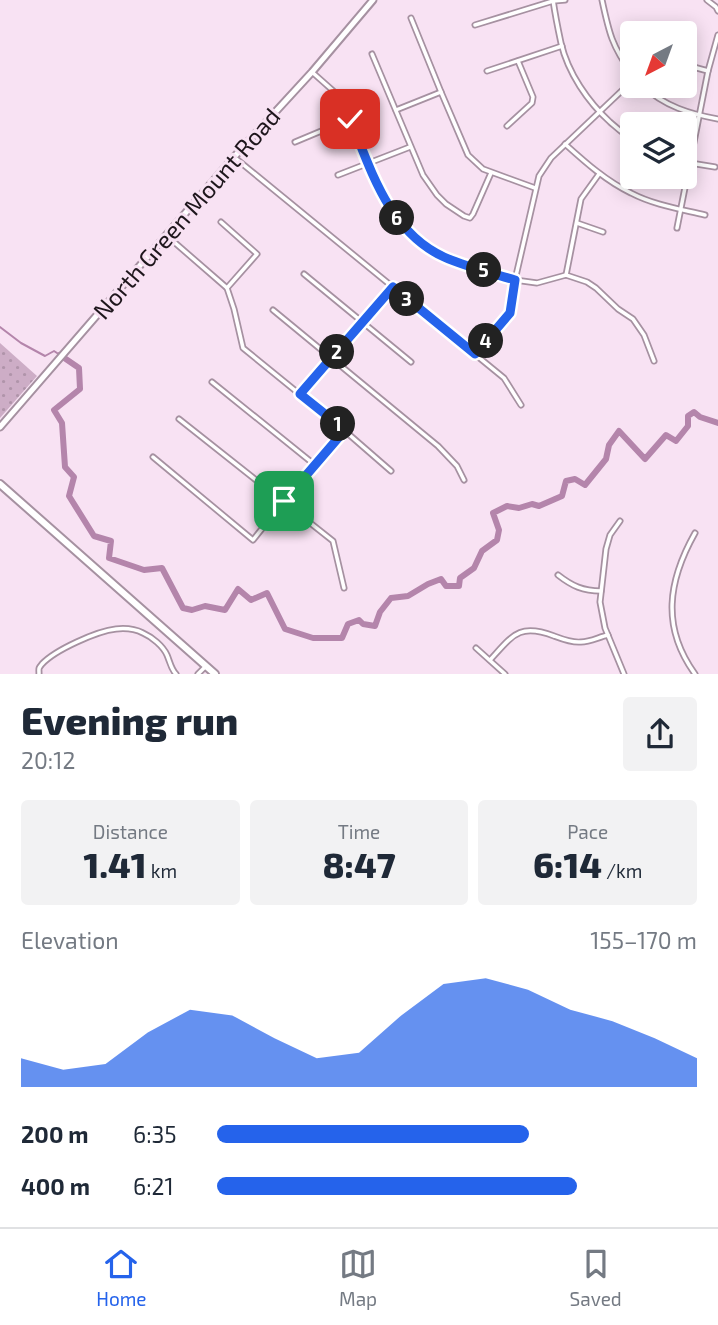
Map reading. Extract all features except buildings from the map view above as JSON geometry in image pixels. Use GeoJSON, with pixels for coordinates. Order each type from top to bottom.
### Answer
{"type":"FeatureCollection","features":[{"type":"Feature","properties":{"kind":"main road"},"geometry":{"type":"LineString","coordinates":[[0,484],[215,674]]}},
{"type":"Feature","properties":{"kind":"street","name":"North Green Mount Road"},"geometry":{"type":"LineString","coordinates":[[0,427],[373,0]]}},
{"type":"Feature","properties":{"kind":"street"},"geometry":{"type":"LineString","coordinates":[[475,25],[553,1],[565,0]]}},
{"type":"Feature","properties":{"kind":"street"},"geometry":{"type":"LineString","coordinates":[[602,0],[608,31],[620,56]]}},
{"type":"Feature","properties":{"kind":"street"},"geometry":{"type":"LineString","coordinates":[[708,0],[718,11]]}},
{"type":"Feature","properties":{"kind":"street"},"geometry":{"type":"LineString","coordinates":[[553,1],[562,46],[574,75],[586,96],[620,130]]}},
{"type":"Feature","properties":{"kind":"street"},"geometry":{"type":"LineString","coordinates":[[411,18],[468,155],[491,173],[535,188]]}},
{"type":"Feature","properties":{"kind":"street"},"geometry":{"type":"LineString","coordinates":[[697,130],[718,35]]}},
{"type":"Feature","properties":{"kind":"street"},"geometry":{"type":"LineString","coordinates":[[487,71],[562,46]]}},
{"type":"Feature","properties":{"kind":"street"},"geometry":{"type":"LineString","coordinates":[[372,54],[423,175],[446,204],[470,218],[491,173]]}},
{"type":"Feature","properties":{"kind":"street"},"geometry":{"type":"LineString","coordinates":[[507,126],[531,103],[533,97],[518,61]]}},
{"type":"Feature","properties":{"kind":"street"},"geometry":{"type":"LineString","coordinates":[[697,68],[708,71]]}},
{"type":"Feature","properties":{"kind":"street"},"geometry":{"type":"LineString","coordinates":[[312,72],[338,96],[389,209],[413,237],[443,257],[515,280],[537,283],[566,275],[587,282],[618,309],[633,318],[654,361]]}},
{"type":"Feature","properties":{"kind":"street"},"geometry":{"type":"LineString","coordinates":[[475,354],[510,313],[539,176],[551,158],[620,91]]}},
{"type":"Feature","properties":{"kind":"street"},"geometry":{"type":"LineString","coordinates":[[396,110],[441,92]]}},
{"type":"Feature","properties":{"kind":"street"},"geometry":{"type":"LineString","coordinates":[[657,98],[680,110],[718,119]]}},
{"type":"Feature","properties":{"kind":"street"},"geometry":{"type":"LineString","coordinates":[[295,142],[350,119]]}},
{"type":"Feature","properties":{"kind":"street"},"geometry":{"type":"LineString","coordinates":[[565,144],[599,174],[631,194],[662,205],[705,215]]}},
{"type":"Feature","properties":{"kind":"street"},"geometry":{"type":"LineString","coordinates":[[338,175],[410,147]]}},
{"type":"Feature","properties":{"kind":"street"},"geometry":{"type":"LineString","coordinates":[[234,157],[503,378],[521,405]]}},
{"type":"Feature","properties":{"kind":"street"},"geometry":{"type":"LineString","coordinates":[[697,164],[715,167]]}},
{"type":"Feature","properties":{"kind":"street"},"geometry":{"type":"LineString","coordinates":[[566,275],[581,199],[599,174]]}},
{"type":"Feature","properties":{"kind":"street"},"geometry":{"type":"LineString","coordinates":[[677,228],[685,189]]}},
{"type":"Feature","properties":{"kind":"street"},"geometry":{"type":"LineString","coordinates":[[221,222],[257,254],[227,288]]}},
{"type":"Feature","properties":{"kind":"street"},"geometry":{"type":"LineString","coordinates":[[577,223],[603,232]]}},
{"type":"Feature","properties":{"kind":"street"},"geometry":{"type":"LineString","coordinates":[[166,235],[227,288],[243,348],[345,430],[391,471]]}},
{"type":"Feature","properties":{"kind":"street"},"geometry":{"type":"LineString","coordinates":[[304,274],[411,362]]}},
{"type":"Feature","properties":{"kind":"street"},"geometry":{"type":"LineString","coordinates":[[300,394],[393,287]]}},
{"type":"Feature","properties":{"kind":"street"},"geometry":{"type":"LineString","coordinates":[[273,310],[438,446],[457,466],[464,480]]}},
{"type":"Feature","properties":{"kind":"street"},"geometry":{"type":"LineString","coordinates":[[212,382],[315,465]]}},
{"type":"Feature","properties":{"kind":"street"},"geometry":{"type":"LineString","coordinates":[[179,419],[333,541],[344,588]]}},
{"type":"Feature","properties":{"kind":"street"},"geometry":{"type":"LineString","coordinates":[[153,457],[253,540],[345,430]]}},
{"type":"Feature","properties":{"kind":"street"},"geometry":{"type":"LineString","coordinates":[[620,522],[610,535],[606,549],[600,602],[604,628],[624,674]]}},
{"type":"Feature","properties":{"kind":"street"},"geometry":{"type":"LineString","coordinates":[[695,533],[676,576],[673,620],[678,641],[695,674]]}},
{"type":"Feature","properties":{"kind":"street"},"geometry":{"type":"LineString","coordinates":[[558,575],[579,589],[601,591]]}},
{"type":"Feature","properties":{"kind":"street"},"geometry":{"type":"LineString","coordinates":[[39,674],[40,667],[61,651],[100,633],[126,628],[144,633],[166,652],[172,673]]}},
{"type":"Feature","properties":{"kind":"street"},"geometry":{"type":"LineString","coordinates":[[490,660],[516,634],[523,631],[542,632],[581,642],[607,635]]}},
{"type":"Feature","properties":{"kind":"street"},"geometry":{"type":"LineString","coordinates":[[476,648],[505,674]]}},
{"type":"Feature","properties":{"kind":"street"},"geometry":{"type":"LineString","coordinates":[[198,674],[205,666]]}},
{"type":"Feature","properties":{"kind":"shaded area"},"geometry":{"type":"Polygon","coordinates":[[[0,343],[37,376],[0,418],[0,343]]]}},
{"type":"Feature","properties":{"kind":"waterway"},"geometry":{"type":"LineString","coordinates":[[0,327],[45,356],[54,351],[60,355]]}},
{"type":"Feature","properties":{"kind":"waterway"},"geometry":{"type":"LineString","coordinates":[[60,355],[79,368],[80,389],[54,410],[62,423],[65,467],[74,477],[69,496],[94,536],[111,541],[109,558],[144,570],[162,568],[183,608],[192,610],[205,606],[225,610],[238,589],[251,600],[267,593],[285,629],[313,638],[342,638],[348,624],[359,620],[363,624],[375,626],[380,612],[391,598],[408,596],[441,579],[446,586],[459,586],[460,578],[474,568],[482,551],[497,540],[499,530],[493,513],[507,506],[539,506],[562,496],[566,481],[575,479],[585,485],[606,459],[609,445],[619,431],[645,459],[666,435],[676,441],[688,426],[688,416],[694,412],[718,423]]}},
{"type":"Feature","properties":{"kind":"route"},"geometry":{"type":"LineString","coordinates":[[284,501],[345,430],[300,394],[393,287],[475,354],[510,313],[515,280],[443,257],[413,237],[389,209],[350,119]]}}]}
